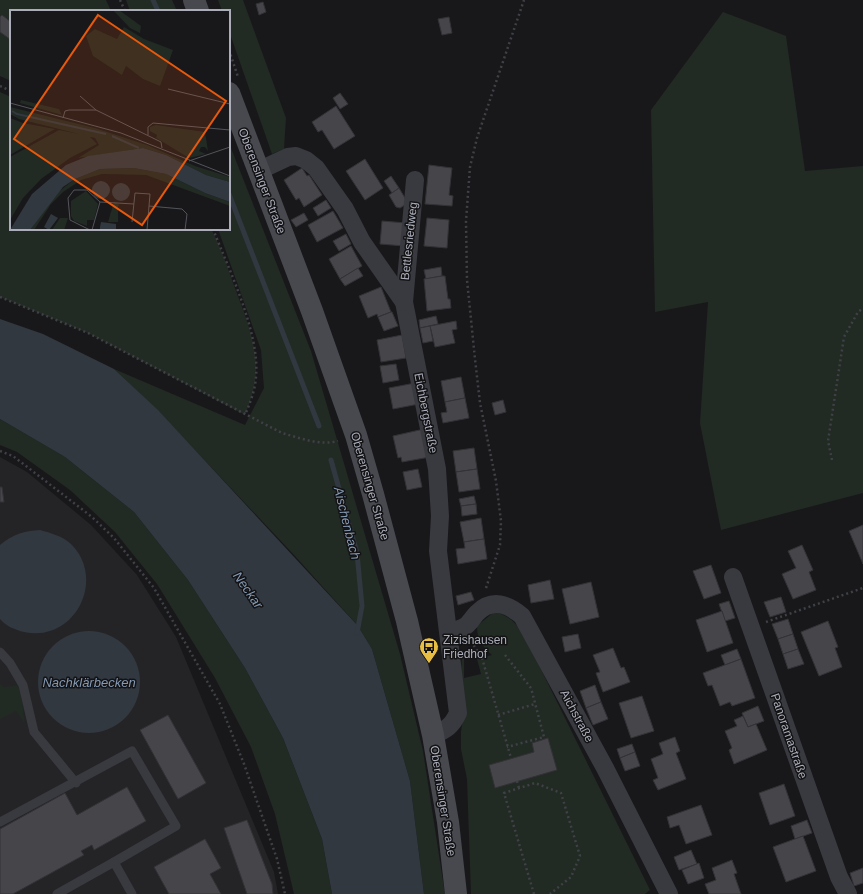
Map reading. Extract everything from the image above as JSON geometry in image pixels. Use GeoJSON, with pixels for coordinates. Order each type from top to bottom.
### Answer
{"type":"FeatureCollection","features":[{"type":"Feature","properties":{"kind":"street"},"geometry":{"type":"LineString","coordinates":[[194,0],[198,10]]}},
{"type":"Feature","properties":{"kind":"street","name":"Oberensinger Straße"},"geometry":{"type":"LineString","coordinates":[[230,96],[312,311],[356,435],[389,551],[433,735],[448,822],[456,894]]}},
{"type":"Feature","properties":{"kind":"street","name":"Eichbergstraße"},"geometry":{"type":"LineString","coordinates":[[258,170],[288,157],[296,156],[306,160],[316,168],[345,209],[362,242],[404,302],[437,469],[440,516],[438,551],[442,587],[455,630],[458,713],[453,724],[446,730],[433,735]]}},
{"type":"Feature","properties":{"kind":"street","name":"Bettlesriedweg"},"geometry":{"type":"LineString","coordinates":[[404,302],[415,180]]}},
{"type":"Feature","properties":{"kind":"street","name":"Panoramastraße"},"geometry":{"type":"LineString","coordinates":[[733,578],[839,877],[848,894]]}},
{"type":"Feature","properties":{"kind":"street","name":"Aichstraße"},"geometry":{"type":"LineString","coordinates":[[483,608],[492,604],[504,604],[513,608],[527,623],[605,768],[669,894]]}},
{"type":"Feature","properties":{"kind":"street"},"geometry":{"type":"LineString","coordinates":[[455,630],[467,625],[483,608]]}},
{"type":"Feature","properties":{"kind":"lane"},"geometry":{"type":"LineString","coordinates":[[0,652],[10,663],[23,685],[34,732],[76,783]]}},
{"type":"Feature","properties":{"kind":"lane"},"geometry":{"type":"LineString","coordinates":[[0,822],[76,783],[132,751],[176,826],[57,894]]}},
{"type":"Feature","properties":{"kind":"lane"},"geometry":{"type":"LineString","coordinates":[[114,862],[132,894]]}},
{"type":"Feature","properties":{"kind":"path"},"geometry":{"type":"LineString","coordinates":[[120,0],[124,10]]}},
{"type":"Feature","properties":{"kind":"path"},"geometry":{"type":"LineString","coordinates":[[483,608],[485,590],[500,545],[501,521],[496,481],[480,403],[467,280],[466,221],[470,167],[477,138],[524,0]]}},
{"type":"Feature","properties":{"kind":"path"},"geometry":{"type":"LineString","coordinates":[[0,86],[10,91]]}},
{"type":"Feature","properties":{"kind":"path"},"geometry":{"type":"LineString","coordinates":[[213,230],[235,285],[255,354],[256,374],[254,390],[245,415]]}},
{"type":"Feature","properties":{"kind":"path"},"geometry":{"type":"LineString","coordinates":[[0,296],[88,333],[282,434],[310,441],[332,443],[340,441]]}},
{"type":"Feature","properties":{"kind":"path"},"geometry":{"type":"LineString","coordinates":[[832,460],[828,441],[844,337],[858,312],[863,308]]}},
{"type":"Feature","properties":{"kind":"path"},"geometry":{"type":"LineString","coordinates":[[0,451],[13,456],[92,517],[114,538],[154,588],[220,704],[277,859],[285,894]]}},
{"type":"Feature","properties":{"kind":"path"},"geometry":{"type":"LineString","coordinates":[[751,627],[863,588]]}},
{"type":"Feature","properties":{"kind":"path"},"geometry":{"type":"LineString","coordinates":[[455,630],[475,645],[482,658],[510,758]]}},
{"type":"Feature","properties":{"kind":"path"},"geometry":{"type":"LineString","coordinates":[[505,655],[532,688],[544,737],[507,747]]}},
{"type":"Feature","properties":{"kind":"path"},"geometry":{"type":"LineString","coordinates":[[498,715],[535,704]]}},
{"type":"Feature","properties":{"kind":"path"},"geometry":{"type":"LineString","coordinates":[[517,782],[519,788]]}},
{"type":"Feature","properties":{"kind":"path"},"geometry":{"type":"LineString","coordinates":[[534,894],[504,793],[534,784],[561,793],[580,856],[571,877],[550,894]]}},
{"type":"Feature","properties":{"kind":"shaded area"},"geometry":{"type":"Polygon","coordinates":[[[0,0],[106,0],[111,10],[10,10],[10,81],[0,76],[0,0]]]}},
{"type":"Feature","properties":{"kind":"shaded area"},"geometry":{"type":"Polygon","coordinates":[[[126,0],[172,0],[177,10],[130,10],[126,0]]]}},
{"type":"Feature","properties":{"kind":"shaded area"},"geometry":{"type":"Polygon","coordinates":[[[218,0],[243,0],[286,118],[284,149],[272,154],[230,34],[230,10],[222,10],[218,0]]]}},
{"type":"Feature","properties":{"kind":"shaded area"},"geometry":{"type":"Polygon","coordinates":[[[723,12],[786,36],[805,171],[863,166],[863,493],[721,530],[700,423],[708,302],[655,312],[651,110],[723,12]]]}},
{"type":"Feature","properties":{"kind":"shaded area"},"geometry":{"type":"Polygon","coordinates":[[[0,92],[10,97],[10,230],[212,230],[225,261],[248,323],[254,346],[256,368],[255,380],[245,415],[88,333],[0,297],[0,92]]]}},
{"type":"Feature","properties":{"kind":"shaded area"},"geometry":{"type":"Polygon","coordinates":[[[230,146],[311,351],[400,654],[423,751],[445,894],[424,894],[410,781],[372,649],[358,626],[295,556],[158,411],[114,369],[245,425],[264,388],[261,350],[218,230],[230,230],[230,146]]]}},
{"type":"Feature","properties":{"kind":"shaded area"},"geometry":{"type":"Polygon","coordinates":[[[0,419],[65,457],[134,512],[188,580],[245,668],[283,738],[322,839],[332,894],[294,894],[275,814],[251,747],[215,678],[157,584],[115,532],[70,490],[17,452],[0,445],[0,419]]]}},
{"type":"Feature","properties":{"kind":"shaded area"},"geometry":{"type":"Polygon","coordinates":[[[0,457],[27,472],[91,525],[137,575],[176,637],[274,872],[278,894],[0,894],[0,457]]]}},
{"type":"Feature","properties":{"kind":"shaded area"},"geometry":{"type":"Polygon","coordinates":[[[494,612],[511,620],[523,633],[650,890],[645,894],[471,894],[467,779],[461,749],[461,731],[465,706],[461,673],[462,655],[464,654],[464,678],[481,674],[477,659],[492,655],[485,649],[481,642],[478,635],[477,626],[494,612]]]}},
{"type":"Feature","properties":{"kind":"shaded area"},"geometry":{"type":"Polygon","coordinates":[[[0,684],[4,687],[20,685],[25,724],[16,711],[0,719],[0,684]]]}},
{"type":"Feature","properties":{"kind":"water","name":"Neckar"},"geometry":{"type":"Polygon","coordinates":[[[0,319],[43,334],[114,369],[158,410],[358,626],[372,649],[410,781],[424,894],[332,894],[322,839],[283,738],[245,668],[188,580],[134,512],[65,457],[0,419],[0,319]]]}},
{"type":"Feature","properties":{"kind":"water"},"geometry":{"type":"Polygon","coordinates":[[[40,530],[60,537],[71,544],[81,559],[86,574],[85,591],[80,606],[70,618],[58,628],[42,633],[24,632],[5,624],[0,619],[0,545],[9,538],[19,534],[40,530]]]}},
{"type":"Feature","properties":{"kind":"water","name":"Nachklärbecken"},"geometry":{"type":"Polygon","coordinates":[[[89,631],[109,635],[117,639],[125,646],[132,654],[136,662],[140,682],[136,702],[132,710],[125,718],[117,725],[109,729],[89,733],[69,729],[61,725],[53,718],[46,710],[42,702],[38,682],[42,662],[46,654],[53,646],[61,639],[69,635],[89,631]]]}},
{"type":"Feature","properties":{"kind":"building"},"geometry":{"type":"Polygon","coordinates":[[[263,2],[266,12],[259,15],[256,4],[263,2]]]}},
{"type":"Feature","properties":{"kind":"building"},"geometry":{"type":"Polygon","coordinates":[[[2,15],[10,21],[10,39],[0,32],[0,17],[2,15]]]}},
{"type":"Feature","properties":{"kind":"building"},"geometry":{"type":"Polygon","coordinates":[[[449,17],[452,33],[442,35],[438,19],[449,17]]]}},
{"type":"Feature","properties":{"kind":"building"},"geometry":{"type":"Polygon","coordinates":[[[340,93],[348,104],[340,109],[333,98],[340,93]]]}},
{"type":"Feature","properties":{"kind":"building"},"geometry":{"type":"Polygon","coordinates":[[[336,106],[355,136],[334,149],[322,130],[318,132],[312,122],[336,106]]]}},
{"type":"Feature","properties":{"kind":"building"},"geometry":{"type":"Polygon","coordinates":[[[365,159],[383,188],[365,200],[346,171],[365,159]]]}},
{"type":"Feature","properties":{"kind":"building"},"geometry":{"type":"Polygon","coordinates":[[[429,165],[452,168],[449,195],[453,196],[452,206],[425,204],[429,165]]]}},
{"type":"Feature","properties":{"kind":"building"},"geometry":{"type":"Polygon","coordinates":[[[302,168],[307,176],[309,175],[322,195],[304,207],[299,198],[296,200],[284,180],[302,168]]]}},
{"type":"Feature","properties":{"kind":"building"},"geometry":{"type":"Polygon","coordinates":[[[391,176],[399,188],[392,193],[384,181],[391,176]]]}},
{"type":"Feature","properties":{"kind":"building"},"geometry":{"type":"Polygon","coordinates":[[[399,188],[408,203],[400,208],[396,207],[389,195],[399,188]]]}},
{"type":"Feature","properties":{"kind":"building"},"geometry":{"type":"Polygon","coordinates":[[[326,200],[331,208],[318,216],[313,208],[326,200]]]}},
{"type":"Feature","properties":{"kind":"building"},"geometry":{"type":"Polygon","coordinates":[[[333,211],[343,228],[317,242],[308,225],[333,211]]]}},
{"type":"Feature","properties":{"kind":"building"},"geometry":{"type":"Polygon","coordinates":[[[304,213],[308,220],[296,227],[291,220],[304,213]]]}},
{"type":"Feature","properties":{"kind":"building"},"geometry":{"type":"Polygon","coordinates":[[[427,218],[449,220],[447,248],[424,246],[427,218]]]}},
{"type":"Feature","properties":{"kind":"building"},"geometry":{"type":"Polygon","coordinates":[[[382,221],[406,223],[404,246],[380,244],[382,221]]]}},
{"type":"Feature","properties":{"kind":"building"},"geometry":{"type":"Polygon","coordinates":[[[346,234],[351,244],[339,251],[333,241],[346,234]]]}},
{"type":"Feature","properties":{"kind":"building"},"geometry":{"type":"Polygon","coordinates":[[[351,246],[362,266],[340,279],[329,259],[351,246]]]}},
{"type":"Feature","properties":{"kind":"building"},"geometry":{"type":"Polygon","coordinates":[[[441,267],[442,276],[426,279],[424,270],[441,267]]]}},
{"type":"Feature","properties":{"kind":"building"},"geometry":{"type":"Polygon","coordinates":[[[358,268],[363,276],[345,286],[340,279],[358,268]]]}},
{"type":"Feature","properties":{"kind":"building"},"geometry":{"type":"Polygon","coordinates":[[[445,276],[448,299],[450,299],[451,308],[427,311],[424,279],[445,276]]]}},
{"type":"Feature","properties":{"kind":"building"},"geometry":{"type":"Polygon","coordinates":[[[381,287],[391,312],[378,317],[377,314],[368,318],[359,296],[381,287]]]}},
{"type":"Feature","properties":{"kind":"building"},"geometry":{"type":"Polygon","coordinates":[[[391,312],[398,326],[384,331],[378,317],[391,312]]]}},
{"type":"Feature","properties":{"kind":"building"},"geometry":{"type":"Polygon","coordinates":[[[436,316],[438,324],[420,328],[419,320],[436,316]]]}},
{"type":"Feature","properties":{"kind":"building"},"geometry":{"type":"Polygon","coordinates":[[[456,321],[457,329],[452,330],[455,343],[435,347],[430,326],[456,321]]]}},
{"type":"Feature","properties":{"kind":"building"},"geometry":{"type":"Polygon","coordinates":[[[430,326],[433,341],[423,343],[420,328],[430,326]]]}},
{"type":"Feature","properties":{"kind":"building"},"geometry":{"type":"Polygon","coordinates":[[[402,335],[406,358],[381,362],[377,340],[402,335]]]}},
{"type":"Feature","properties":{"kind":"building"},"geometry":{"type":"Polygon","coordinates":[[[396,364],[399,380],[383,383],[380,366],[396,364]]]}},
{"type":"Feature","properties":{"kind":"building"},"geometry":{"type":"Polygon","coordinates":[[[461,377],[465,398],[445,402],[441,381],[461,377]]]}},
{"type":"Feature","properties":{"kind":"building"},"geometry":{"type":"Polygon","coordinates":[[[415,383],[419,404],[393,409],[389,388],[415,383]]]}},
{"type":"Feature","properties":{"kind":"building"},"geometry":{"type":"Polygon","coordinates":[[[465,398],[469,418],[443,423],[441,413],[447,412],[445,402],[465,398]]]}},
{"type":"Feature","properties":{"kind":"building"},"geometry":{"type":"Polygon","coordinates":[[[503,400],[506,412],[495,415],[492,403],[503,400]]]}},
{"type":"Feature","properties":{"kind":"building"},"geometry":{"type":"Polygon","coordinates":[[[424,429],[430,457],[402,462],[401,457],[398,458],[393,436],[424,429]]]}},
{"type":"Feature","properties":{"kind":"building"},"geometry":{"type":"Polygon","coordinates":[[[474,448],[477,469],[456,472],[453,451],[474,448]]]}},
{"type":"Feature","properties":{"kind":"building"},"geometry":{"type":"Polygon","coordinates":[[[418,469],[422,487],[407,490],[403,472],[418,469]]]}},
{"type":"Feature","properties":{"kind":"building"},"geometry":{"type":"Polygon","coordinates":[[[477,469],[480,489],[459,492],[456,472],[477,469]]]}},
{"type":"Feature","properties":{"kind":"building"},"geometry":{"type":"Polygon","coordinates":[[[0,487],[2,487],[4,502],[0,502],[0,487]]]}},
{"type":"Feature","properties":{"kind":"building"},"geometry":{"type":"Polygon","coordinates":[[[474,496],[476,504],[461,506],[459,499],[474,496]]]}},
{"type":"Feature","properties":{"kind":"building"},"geometry":{"type":"Polygon","coordinates":[[[476,504],[477,514],[462,516],[461,506],[476,504]]]}},
{"type":"Feature","properties":{"kind":"building"},"geometry":{"type":"Polygon","coordinates":[[[481,518],[484,539],[464,542],[460,522],[481,518]]]}},
{"type":"Feature","properties":{"kind":"building"},"geometry":{"type":"Polygon","coordinates":[[[863,525],[863,564],[849,531],[863,525]]]}},
{"type":"Feature","properties":{"kind":"building"},"geometry":{"type":"Polygon","coordinates":[[[484,539],[487,559],[458,564],[456,549],[465,548],[464,542],[484,539]]]}},
{"type":"Feature","properties":{"kind":"building"},"geometry":{"type":"Polygon","coordinates":[[[802,545],[813,570],[809,572],[816,590],[793,599],[782,574],[796,568],[788,551],[802,545]]]}},
{"type":"Feature","properties":{"kind":"building"},"geometry":{"type":"Polygon","coordinates":[[[711,565],[721,593],[704,599],[693,571],[711,565]]]}},
{"type":"Feature","properties":{"kind":"building"},"geometry":{"type":"Polygon","coordinates":[[[550,580],[554,599],[531,603],[528,585],[550,580]]]}},
{"type":"Feature","properties":{"kind":"building"},"geometry":{"type":"Polygon","coordinates":[[[591,582],[599,617],[570,624],[562,589],[591,582]]]}},
{"type":"Feature","properties":{"kind":"building"},"geometry":{"type":"Polygon","coordinates":[[[471,592],[474,600],[458,605],[456,596],[471,592]]]}},
{"type":"Feature","properties":{"kind":"building"},"geometry":{"type":"Polygon","coordinates":[[[781,597],[786,612],[770,617],[764,602],[781,597]]]}},
{"type":"Feature","properties":{"kind":"building"},"geometry":{"type":"Polygon","coordinates":[[[729,601],[735,618],[725,621],[719,604],[729,601]]]}},
{"type":"Feature","properties":{"kind":"building"},"geometry":{"type":"Polygon","coordinates":[[[722,611],[733,643],[707,652],[696,620],[722,611]]]}},
{"type":"Feature","properties":{"kind":"building"},"geometry":{"type":"Polygon","coordinates":[[[788,619],[793,634],[778,639],[772,624],[788,619]]]}},
{"type":"Feature","properties":{"kind":"building"},"geometry":{"type":"Polygon","coordinates":[[[828,621],[838,647],[835,648],[842,667],[819,676],[801,632],[828,621]]]}},
{"type":"Feature","properties":{"kind":"building"},"geometry":{"type":"Polygon","coordinates":[[[578,634],[581,648],[565,652],[562,637],[578,634]]]}},
{"type":"Feature","properties":{"kind":"building"},"geometry":{"type":"Polygon","coordinates":[[[793,634],[798,649],[783,654],[778,639],[793,634]]]}},
{"type":"Feature","properties":{"kind":"building"},"geometry":{"type":"Polygon","coordinates":[[[613,648],[621,668],[624,667],[630,682],[603,692],[596,673],[600,672],[593,655],[613,648]]]}},
{"type":"Feature","properties":{"kind":"building"},"geometry":{"type":"Polygon","coordinates":[[[737,649],[741,659],[725,665],[721,655],[737,649]]]}},
{"type":"Feature","properties":{"kind":"building"},"geometry":{"type":"Polygon","coordinates":[[[798,649],[804,664],[788,669],[783,654],[798,649]]]}},
{"type":"Feature","properties":{"kind":"building"},"geometry":{"type":"Polygon","coordinates":[[[741,659],[755,698],[732,706],[730,702],[720,706],[712,685],[708,686],[703,673],[741,659]]]}},
{"type":"Feature","properties":{"kind":"building"},"geometry":{"type":"Polygon","coordinates":[[[595,685],[601,702],[586,708],[580,691],[595,685]]]}},
{"type":"Feature","properties":{"kind":"building"},"geometry":{"type":"Polygon","coordinates":[[[642,696],[654,731],[631,738],[619,703],[642,696]]]}},
{"type":"Feature","properties":{"kind":"building"},"geometry":{"type":"Polygon","coordinates":[[[601,702],[608,719],[593,725],[586,708],[601,702]]]}},
{"type":"Feature","properties":{"kind":"building"},"geometry":{"type":"Polygon","coordinates":[[[758,706],[764,721],[748,727],[742,713],[758,706]]]}},
{"type":"Feature","properties":{"kind":"building"},"geometry":{"type":"Polygon","coordinates":[[[168,715],[206,783],[178,799],[140,730],[168,715]]]}},
{"type":"Feature","properties":{"kind":"building"},"geometry":{"type":"Polygon","coordinates":[[[743,716],[748,727],[756,724],[767,750],[734,764],[729,750],[732,748],[725,731],[737,726],[734,720],[743,716]]]}},
{"type":"Feature","properties":{"kind":"building"},"geometry":{"type":"Polygon","coordinates":[[[675,737],[680,751],[676,753],[686,779],[658,790],[653,780],[658,778],[651,759],[663,754],[659,743],[675,737]]]}},
{"type":"Feature","properties":{"kind":"building"},"geometry":{"type":"Polygon","coordinates":[[[548,738],[557,770],[495,788],[489,765],[534,752],[532,743],[548,738]]]}},
{"type":"Feature","properties":{"kind":"building"},"geometry":{"type":"Polygon","coordinates":[[[632,744],[635,752],[620,758],[617,749],[632,744]]]}},
{"type":"Feature","properties":{"kind":"building"},"geometry":{"type":"Polygon","coordinates":[[[635,752],[640,766],[625,771],[620,758],[635,752]]]}},
{"type":"Feature","properties":{"kind":"building"},"geometry":{"type":"Polygon","coordinates":[[[784,784],[795,816],[770,825],[759,793],[784,784]]]}},
{"type":"Feature","properties":{"kind":"building"},"geometry":{"type":"Polygon","coordinates":[[[127,787],[146,821],[94,850],[92,845],[81,851],[84,855],[13,894],[0,894],[0,829],[65,793],[77,815],[127,787]]]}},
{"type":"Feature","properties":{"kind":"building"},"geometry":{"type":"Polygon","coordinates":[[[701,805],[712,835],[686,844],[679,825],[670,828],[667,817],[701,805]]]}},
{"type":"Feature","properties":{"kind":"building"},"geometry":{"type":"Polygon","coordinates":[[[247,820],[272,884],[273,894],[247,894],[224,828],[247,820]]]}},
{"type":"Feature","properties":{"kind":"building"},"geometry":{"type":"Polygon","coordinates":[[[807,820],[812,833],[795,839],[791,826],[807,820]]]}},
{"type":"Feature","properties":{"kind":"building"},"geometry":{"type":"Polygon","coordinates":[[[803,836],[816,871],[786,882],[773,847],[803,836]]]}},
{"type":"Feature","properties":{"kind":"building"},"geometry":{"type":"Polygon","coordinates":[[[205,839],[221,868],[210,874],[221,894],[169,894],[154,867],[205,839]]]}},
{"type":"Feature","properties":{"kind":"building"},"geometry":{"type":"Polygon","coordinates":[[[691,850],[697,864],[679,870],[674,857],[691,850]]]}},
{"type":"Feature","properties":{"kind":"building"},"geometry":{"type":"Polygon","coordinates":[[[732,860],[737,873],[734,874],[741,894],[709,894],[705,884],[716,880],[712,868],[732,860]]]}},
{"type":"Feature","properties":{"kind":"building"},"geometry":{"type":"Polygon","coordinates":[[[699,863],[704,878],[688,884],[682,870],[699,863]]]}},
{"type":"Feature","properties":{"kind":"building"},"geometry":{"type":"Polygon","coordinates":[[[863,868],[863,883],[854,886],[850,873],[863,868]]]}},
{"type":"Feature","properties":{"kind":"waterway","name":"Aischenbach"},"geometry":{"type":"LineString","coordinates":[[153,0],[158,10]]}},
{"type":"Feature","properties":{"kind":"waterway","name":"Aischenbach"},"geometry":{"type":"LineString","coordinates":[[230,197],[319,426]]}},
{"type":"Feature","properties":{"kind":"waterway","name":"Aischenbach"},"geometry":{"type":"LineString","coordinates":[[331,460],[357,553],[362,606],[357,633]]}},
{"type":"Feature","properties":{"kind":"place","name":"Zizishausen Friedhof"},"geometry":{"type":"Point","coordinates":[429,664]}}]}
